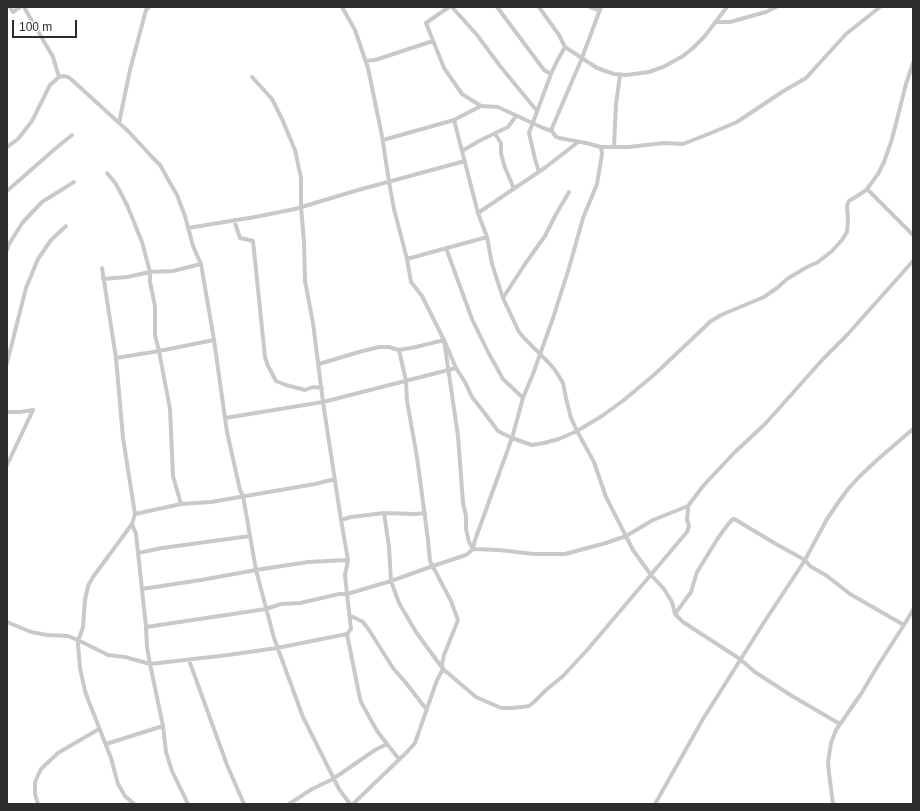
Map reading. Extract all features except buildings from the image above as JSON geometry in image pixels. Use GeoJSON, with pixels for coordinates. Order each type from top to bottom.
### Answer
{"type":"FeatureCollection","features":[{"type":"Feature","properties":{"kind":"street"},"geometry":{"type":"LineString","coordinates":[[10,7],[12,12],[20,7]]}},
{"type":"Feature","properties":{"kind":"street"},"geometry":{"type":"LineString","coordinates":[[24,7],[44,39],[53,57],[59,77]]}},
{"type":"Feature","properties":{"kind":"street"},"geometry":{"type":"LineString","coordinates":[[119,123],[132,63],[146,10],[150,7]]}},
{"type":"Feature","properties":{"kind":"street"},"geometry":{"type":"LineString","coordinates":[[342,7],[355,30],[365,61],[383,140],[394,209],[407,258],[410,282],[422,296],[456,368],[472,397],[498,430],[512,438],[532,445],[544,443],[577,431],[602,416],[624,400],[711,322],[721,315],[764,297],[787,279],[818,262],[832,252],[847,232],[847,206],[849,201],[862,194],[867,189],[878,174],[888,151],[913,63]]}},
{"type":"Feature","properties":{"kind":"street"},"geometry":{"type":"LineString","coordinates":[[481,106],[462,94],[444,68],[426,24],[451,7],[477,35],[537,111]]}},
{"type":"Feature","properties":{"kind":"street"},"geometry":{"type":"LineString","coordinates":[[496,7],[544,70],[550,74]]}},
{"type":"Feature","properties":{"kind":"street"},"geometry":{"type":"LineString","coordinates":[[539,7],[559,35],[565,47],[597,68],[620,75],[649,72],[683,56],[693,48],[727,7]]}},
{"type":"Feature","properties":{"kind":"street"},"geometry":{"type":"LineString","coordinates":[[552,131],[600,9],[590,7]]}},
{"type":"Feature","properties":{"kind":"street"},"geometry":{"type":"LineString","coordinates":[[715,22],[730,22],[766,12],[776,7]]}},
{"type":"Feature","properties":{"kind":"street"},"geometry":{"type":"LineString","coordinates":[[383,140],[454,120],[481,106],[498,106],[516,116],[552,131],[555,136],[559,138],[602,147],[629,147],[664,143],[683,144],[737,122],[806,78],[846,34],[880,7]]}},
{"type":"Feature","properties":{"kind":"street"},"geometry":{"type":"LineString","coordinates":[[365,61],[375,60],[433,42]]}},
{"type":"Feature","properties":{"kind":"street"},"geometry":{"type":"LineString","coordinates":[[539,172],[529,133],[550,74],[565,47]]}},
{"type":"Feature","properties":{"kind":"street"},"geometry":{"type":"LineString","coordinates":[[614,147],[616,104],[620,75]]}},
{"type":"Feature","properties":{"kind":"street"},"geometry":{"type":"LineString","coordinates":[[7,146],[18,139],[32,121],[50,85],[59,77],[68,77],[147,150],[160,165],[177,195],[185,216],[193,246],[201,264],[214,340],[227,432],[240,490],[243,496],[256,570],[277,648],[303,717],[338,789],[350,804]]}},
{"type":"Feature","properties":{"kind":"street"},"geometry":{"type":"LineString","coordinates":[[7,622],[31,632],[47,635],[68,636],[108,655],[125,657],[150,664],[277,648],[347,634],[351,629],[345,575],[348,560],[323,402],[313,323],[305,281],[301,178],[295,150],[272,99],[252,77]]}},
{"type":"Feature","properties":{"kind":"street"},"geometry":{"type":"LineString","coordinates":[[462,151],[508,127],[516,116]]}},
{"type":"Feature","properties":{"kind":"street"},"geometry":{"type":"LineString","coordinates":[[454,120],[478,213],[487,237],[492,264],[503,298],[519,332],[555,370],[563,383],[571,418],[594,462],[606,497],[633,550],[651,575],[664,589],[672,602],[676,614],[683,622],[740,659],[755,672],[840,724]]}},
{"type":"Feature","properties":{"kind":"street"},"geometry":{"type":"LineString","coordinates":[[495,134],[500,143],[504,165],[514,189]]}},
{"type":"Feature","properties":{"kind":"street"},"geometry":{"type":"LineString","coordinates":[[7,191],[72,135]]}},
{"type":"Feature","properties":{"kind":"street"},"geometry":{"type":"LineString","coordinates":[[478,213],[539,172],[578,142]]}},
{"type":"Feature","properties":{"kind":"street"},"geometry":{"type":"LineString","coordinates":[[473,550],[475,540],[553,318],[583,218],[596,184],[602,147]]}},
{"type":"Feature","properties":{"kind":"street"},"geometry":{"type":"LineString","coordinates":[[188,228],[301,207],[465,161]]}},
{"type":"Feature","properties":{"kind":"street"},"geometry":{"type":"LineString","coordinates":[[107,173],[116,184],[127,205],[142,242],[150,272],[150,282],[155,306],[156,336],[170,409],[173,476],[181,504]]}},
{"type":"Feature","properties":{"kind":"street"},"geometry":{"type":"LineString","coordinates":[[7,250],[22,222],[42,202],[74,182]]}},
{"type":"Feature","properties":{"kind":"street"},"geometry":{"type":"LineString","coordinates":[[867,189],[913,235]]}},
{"type":"Feature","properties":{"kind":"street"},"geometry":{"type":"LineString","coordinates":[[503,298],[545,236],[569,192]]}},
{"type":"Feature","properties":{"kind":"street"},"geometry":{"type":"LineString","coordinates":[[234,220],[240,238],[252,241],[265,357],[268,366],[276,381],[286,386],[305,390],[313,387],[322,388]]}},
{"type":"Feature","properties":{"kind":"street"},"geometry":{"type":"LineString","coordinates":[[7,363],[26,288],[38,259],[51,240],[66,226]]}},
{"type":"Feature","properties":{"kind":"street"},"geometry":{"type":"LineString","coordinates":[[407,258],[487,237]]}},
{"type":"Feature","properties":{"kind":"street"},"geometry":{"type":"LineString","coordinates":[[446,248],[472,319],[488,352],[503,379],[524,398]]}},
{"type":"Feature","properties":{"kind":"street"},"geometry":{"type":"LineString","coordinates":[[146,627],[266,609],[282,604],[300,604],[339,594],[347,594],[460,558],[473,550],[499,550],[534,554],[565,554],[626,536],[653,520],[688,506],[703,486],[734,453],[765,424],[913,261]]}},
{"type":"Feature","properties":{"kind":"street"},"geometry":{"type":"LineString","coordinates":[[103,279],[127,277],[150,272],[173,271],[201,264]]}},
{"type":"Feature","properties":{"kind":"street"},"geometry":{"type":"LineString","coordinates":[[102,268],[116,358],[123,438],[135,514],[132,524],[88,586],[85,600],[83,627],[78,640],[78,652],[85,691],[114,765],[118,784],[125,796],[134,804]]}},
{"type":"Feature","properties":{"kind":"street"},"geometry":{"type":"LineString","coordinates":[[116,358],[214,340]]}},
{"type":"Feature","properties":{"kind":"street"},"geometry":{"type":"LineString","coordinates":[[319,364],[379,347],[389,347],[399,350],[416,348],[444,340]]}},
{"type":"Feature","properties":{"kind":"street"},"geometry":{"type":"LineString","coordinates":[[444,340],[458,436],[466,529],[469,542],[473,550]]}},
{"type":"Feature","properties":{"kind":"street"},"geometry":{"type":"LineString","coordinates":[[353,804],[415,743],[437,680],[443,669],[442,664],[444,656],[458,620],[451,601],[430,561],[425,512],[407,401],[406,381],[399,350]]}},
{"type":"Feature","properties":{"kind":"street"},"geometry":{"type":"LineString","coordinates":[[225,418],[323,402],[456,368]]}},
{"type":"Feature","properties":{"kind":"street"},"geometry":{"type":"LineString","coordinates":[[7,412],[33,410],[7,465]]}},
{"type":"Feature","properties":{"kind":"street"},"geometry":{"type":"LineString","coordinates":[[655,804],[740,659],[805,560],[827,519],[848,489],[876,460],[913,429]]}},
{"type":"Feature","properties":{"kind":"street"},"geometry":{"type":"LineString","coordinates":[[135,514],[181,504],[211,502],[315,484],[335,479]]}},
{"type":"Feature","properties":{"kind":"street"},"geometry":{"type":"LineString","coordinates":[[384,513],[389,547],[391,581],[399,603],[416,632],[443,669],[476,697],[501,708],[512,708],[529,706],[563,676],[588,649],[687,532],[690,526],[687,519],[688,506]]}},
{"type":"Feature","properties":{"kind":"street"},"geometry":{"type":"LineString","coordinates":[[341,520],[384,513],[415,514],[425,512]]}},
{"type":"Feature","properties":{"kind":"street"},"geometry":{"type":"LineString","coordinates":[[676,614],[691,592],[697,572],[718,538],[733,519],[805,560],[810,566],[827,576],[850,594],[904,625]]}},
{"type":"Feature","properties":{"kind":"street"},"geometry":{"type":"LineString","coordinates":[[132,524],[136,534],[147,647],[163,726],[166,752],[170,765],[188,804]]}},
{"type":"Feature","properties":{"kind":"street"},"geometry":{"type":"LineString","coordinates":[[138,553],[162,548],[250,536]]}},
{"type":"Feature","properties":{"kind":"street"},"geometry":{"type":"LineString","coordinates":[[142,589],[308,562],[348,560]]}},
{"type":"Feature","properties":{"kind":"street"},"geometry":{"type":"LineString","coordinates":[[833,804],[828,773],[828,762],[831,743],[836,730],[861,694],[913,610]]}},
{"type":"Feature","properties":{"kind":"street"},"geometry":{"type":"LineString","coordinates":[[349,614],[363,622],[393,668],[427,710]]}},
{"type":"Feature","properties":{"kind":"street"},"geometry":{"type":"LineString","coordinates":[[347,634],[361,702],[377,731],[399,759]]}},
{"type":"Feature","properties":{"kind":"street"},"geometry":{"type":"LineString","coordinates":[[189,660],[226,765],[244,804]]}},
{"type":"Feature","properties":{"kind":"street"},"geometry":{"type":"LineString","coordinates":[[106,744],[163,726]]}},
{"type":"Feature","properties":{"kind":"street"},"geometry":{"type":"LineString","coordinates":[[38,804],[35,794],[35,782],[41,769],[58,753],[100,729]]}},
{"type":"Feature","properties":{"kind":"street"},"geometry":{"type":"LineString","coordinates":[[289,804],[387,744]]}}]}
